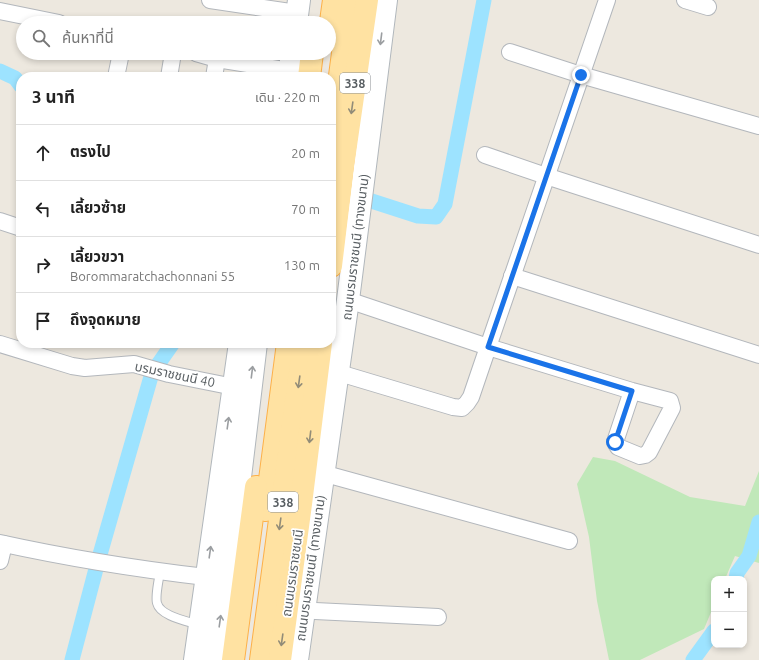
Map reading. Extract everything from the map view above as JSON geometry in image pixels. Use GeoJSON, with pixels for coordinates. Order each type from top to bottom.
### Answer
{"type":"FeatureCollection","features":[{"type":"Feature","properties":{"kind":"main road"},"geometry":{"type":"LineString","coordinates":[[317,16],[320,0]]}},
{"type":"Feature","properties":{"kind":"main road"},"geometry":{"type":"LineString","coordinates":[[332,16],[334,0]]}},
{"type":"Feature","properties":{"kind":"main road","name":"338"},"geometry":{"type":"LineString","coordinates":[[336,106],[350,0]]}},
{"type":"Feature","properties":{"kind":"main road","name":"338"},"geometry":{"type":"LineString","coordinates":[[336,225],[367,0]]}},
{"type":"Feature","properties":{"kind":"main road","name":"ถนนบรมราชชนนี (ทางขนาน)"},"geometry":{"type":"LineString","coordinates":[[297,660],[310,503],[348,300],[386,0]]}},
{"type":"Feature","properties":{"kind":"main road"},"geometry":{"type":"LineString","coordinates":[[295,69],[305,60]]}},
{"type":"Feature","properties":{"kind":"main road","name":"338"},"geometry":{"type":"LineString","coordinates":[[325,72],[326,60]]}},
{"type":"Feature","properties":{"kind":"main road"},"geometry":{"type":"LineString","coordinates":[[309,660],[346,375],[349,343],[348,300]]}},
{"type":"Feature","properties":{"kind":"main road"},"geometry":{"type":"LineString","coordinates":[[195,660],[239,348]]}},
{"type":"Feature","properties":{"kind":"main road","name":"338"},"geometry":{"type":"LineString","coordinates":[[233,660],[256,348]]}},
{"type":"Feature","properties":{"kind":"main road","name":"338"},"geometry":{"type":"LineString","coordinates":[[215,660],[273,348]]}},
{"type":"Feature","properties":{"kind":"main road","name":"338"},"geometry":{"type":"LineString","coordinates":[[246,660],[287,348]]}},
{"type":"Feature","properties":{"kind":"main road","name":"338"},"geometry":{"type":"LineString","coordinates":[[262,660],[303,348]]}},
{"type":"Feature","properties":{"kind":"main road","name":"ถนนบรมราชชนนี"},"geometry":{"type":"LineString","coordinates":[[280,660],[310,503],[321,348]]}},
{"type":"Feature","properties":{"kind":"street"},"geometry":{"type":"LineString","coordinates":[[210,0],[297,12]]}},
{"type":"Feature","properties":{"kind":"street"},"geometry":{"type":"LineString","coordinates":[[346,375],[453,407],[462,408],[467,404],[471,397],[607,0]]}},
{"type":"Feature","properties":{"kind":"street"},"geometry":{"type":"LineString","coordinates":[[685,0],[708,7]]}},
{"type":"Feature","properties":{"kind":"street"},"geometry":{"type":"LineString","coordinates":[[0,11],[24,16]]}},
{"type":"Feature","properties":{"kind":"street"},"geometry":{"type":"LineString","coordinates":[[510,52],[581,75],[759,126]]}},
{"type":"Feature","properties":{"kind":"street"},"geometry":{"type":"LineString","coordinates":[[117,72],[120,60]]}},
{"type":"Feature","properties":{"kind":"street"},"geometry":{"type":"LineString","coordinates":[[169,72],[172,60]]}},
{"type":"Feature","properties":{"kind":"street"},"geometry":{"type":"LineString","coordinates":[[215,72],[217,60]]}},
{"type":"Feature","properties":{"kind":"street"},"geometry":{"type":"LineString","coordinates":[[225,60],[295,69]]}},
{"type":"Feature","properties":{"kind":"street"},"geometry":{"type":"LineString","coordinates":[[485,155],[759,245]]}},
{"type":"Feature","properties":{"kind":"street"},"geometry":{"type":"LineString","coordinates":[[0,221],[16,226]]}},
{"type":"Feature","properties":{"kind":"street"},"geometry":{"type":"LineString","coordinates":[[512,276],[759,355]]}},
{"type":"Feature","properties":{"kind":"street"},"geometry":{"type":"LineString","coordinates":[[348,300],[488,347],[632,391]]}},
{"type":"Feature","properties":{"kind":"street","name":"บรมราชชนนี 40"},"geometry":{"type":"LineString","coordinates":[[0,344],[72,366],[85,368],[134,364],[168,374],[234,387]]}},
{"type":"Feature","properties":{"kind":"street"},"geometry":{"type":"LineString","coordinates":[[333,476],[569,541]]}},
{"type":"Feature","properties":{"kind":"street"},"geometry":{"type":"LineString","coordinates":[[0,561],[2,543],[160,572],[206,577]]}},
{"type":"Feature","properties":{"kind":"street"},"geometry":{"type":"LineString","coordinates":[[315,611],[438,617]]}},
{"type":"Feature","properties":{"kind":"lane"},"geometry":{"type":"LineString","coordinates":[[160,572],[156,602],[160,609],[166,614],[200,626]]}},
{"type":"Feature","properties":{"kind":"green space"},"geometry":{"type":"Polygon","coordinates":[[[593,457],[615,461],[690,497],[745,506],[759,471],[759,563],[735,556],[726,576],[711,576],[711,612],[704,629],[640,660],[609,660],[597,601],[589,537],[577,484],[593,457]]]}},
{"type":"Feature","properties":{"kind":"waterway"},"geometry":{"type":"LineString","coordinates":[[353,195],[418,216],[436,217],[445,204],[484,0]]}},
{"type":"Feature","properties":{"kind":"waterway"},"geometry":{"type":"LineString","coordinates":[[0,71],[16,79]]}},
{"type":"Feature","properties":{"kind":"waterway"},"geometry":{"type":"LineString","coordinates":[[72,660],[97,565],[152,373],[170,348]]}},
{"type":"Feature","properties":{"kind":"waterway"},"geometry":{"type":"LineString","coordinates":[[736,576],[749,556],[759,522]]}},
{"type":"Feature","properties":{"kind":"waterway"},"geometry":{"type":"LineString","coordinates":[[693,660],[711,635]]}},
{"type":"Feature","properties":{"kind":"route"},"geometry":{"type":"LineString","coordinates":[[581,75],[488,347],[632,391],[615,442]]}}]}
